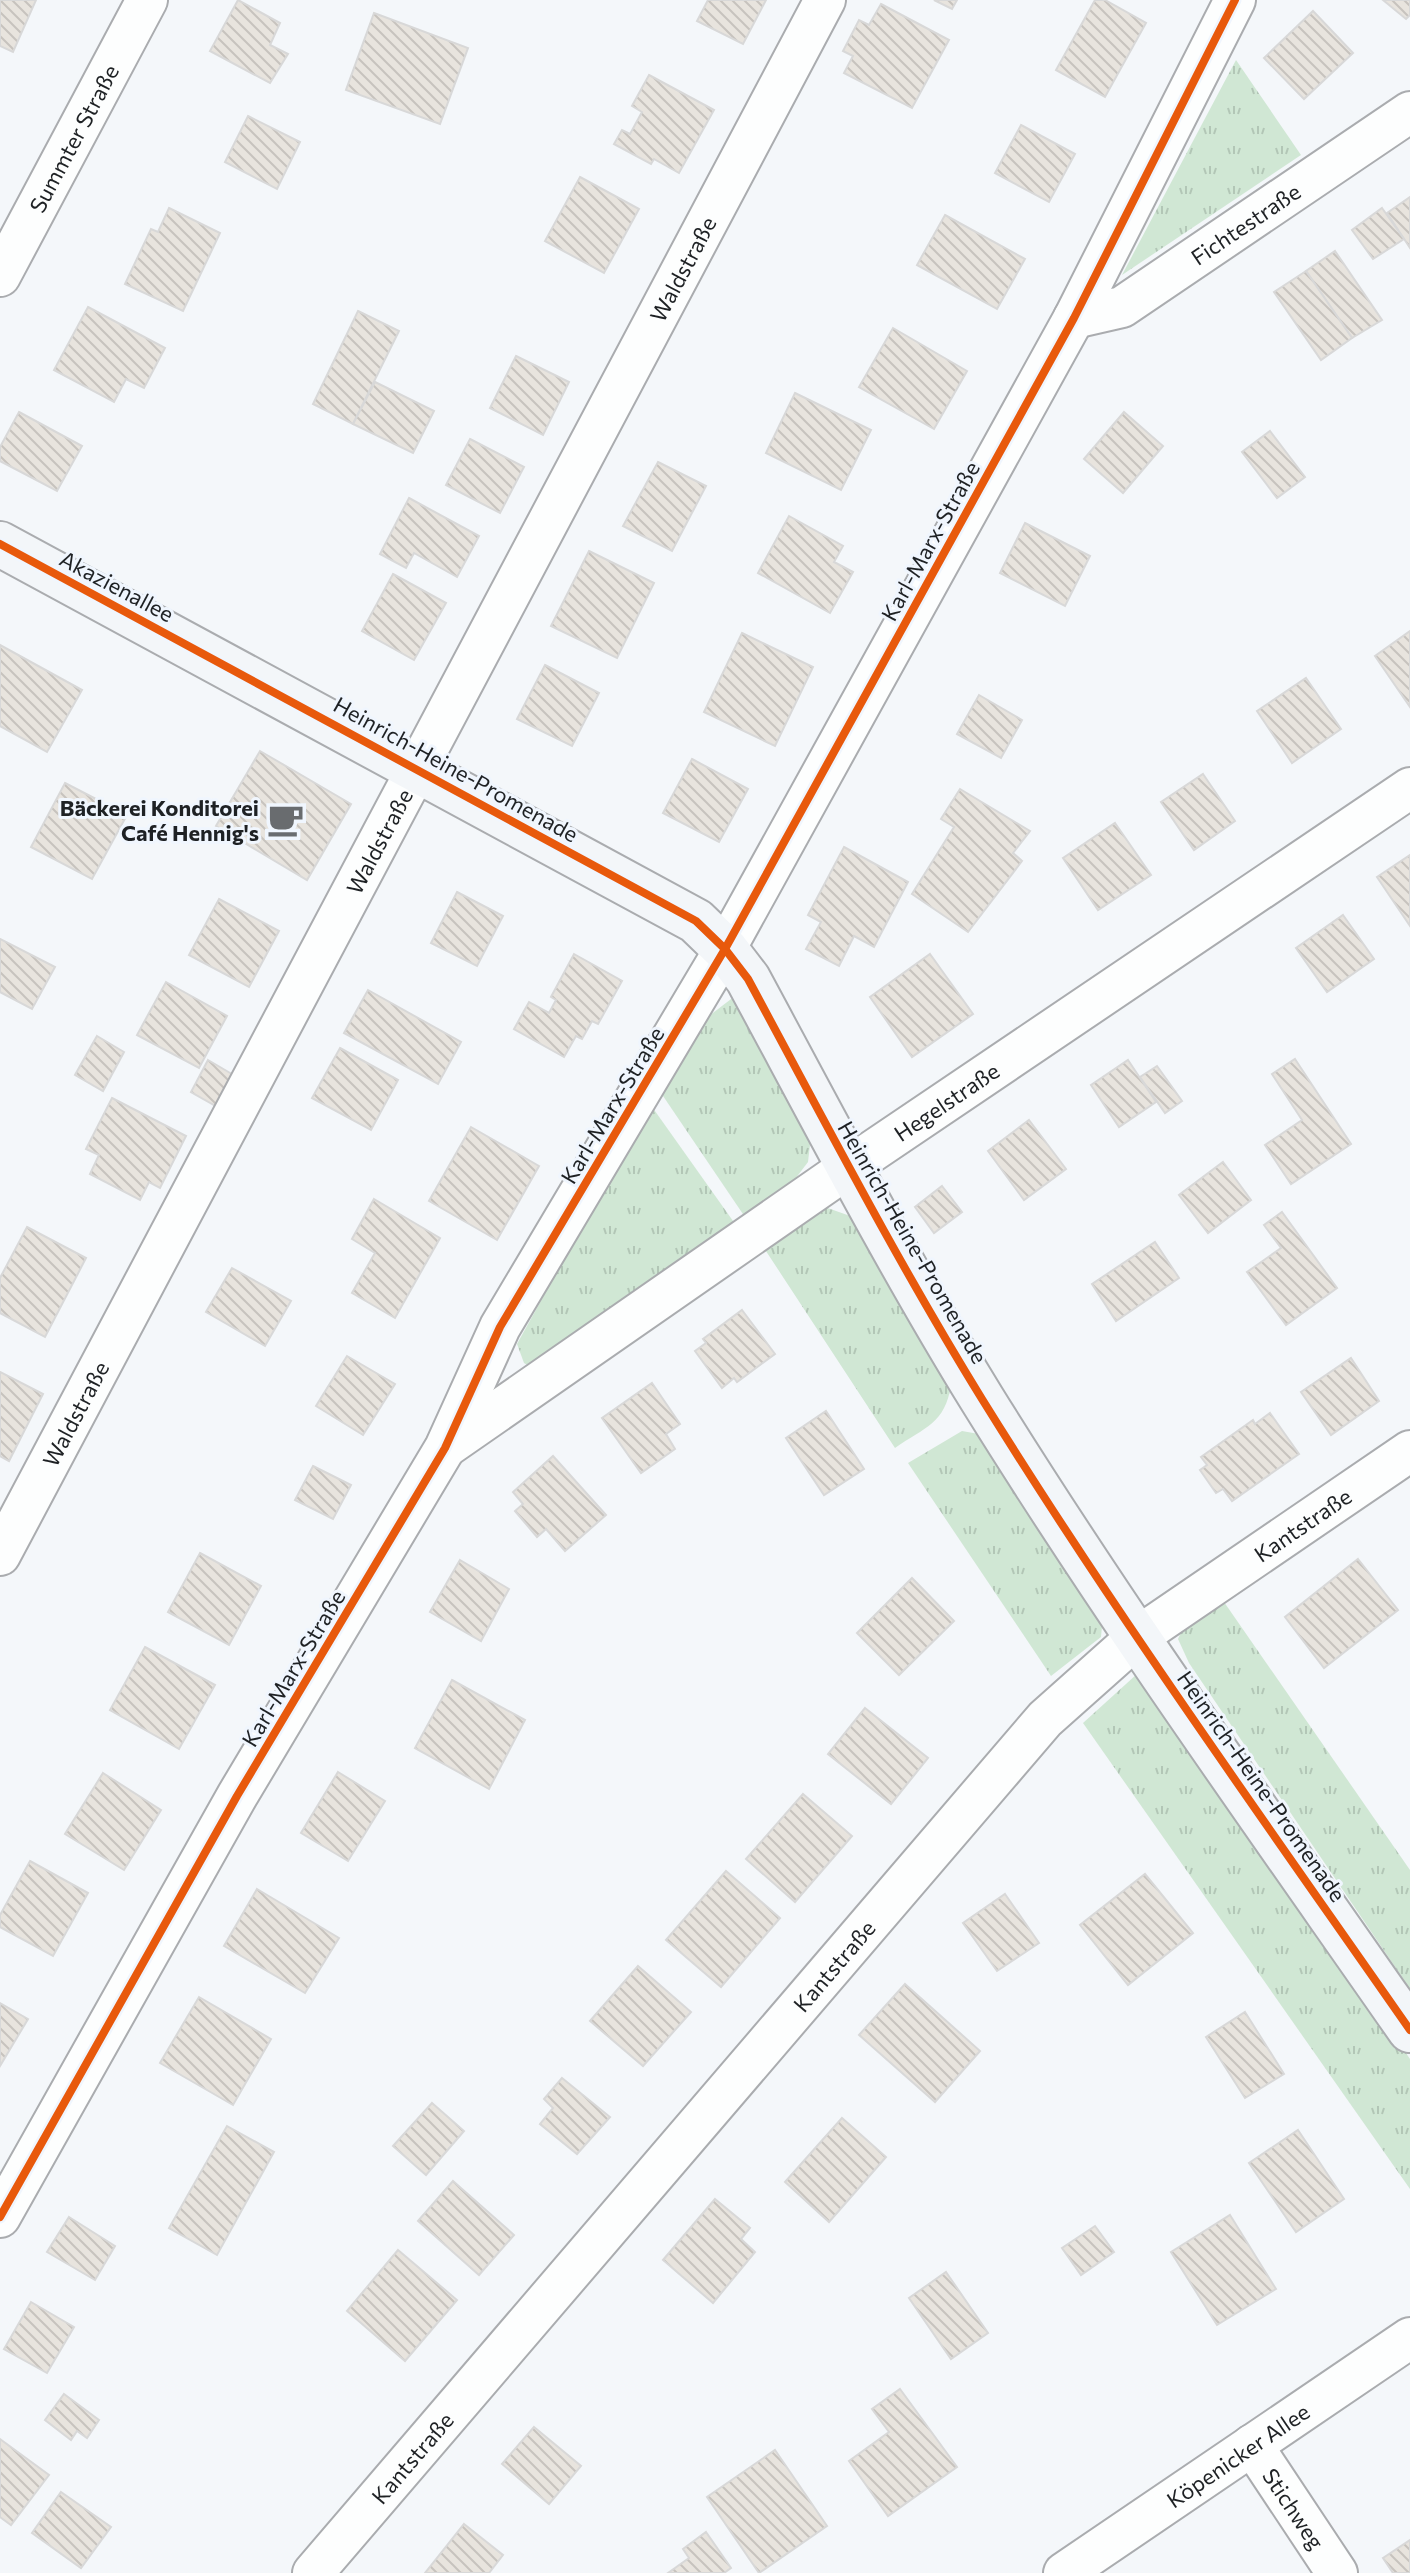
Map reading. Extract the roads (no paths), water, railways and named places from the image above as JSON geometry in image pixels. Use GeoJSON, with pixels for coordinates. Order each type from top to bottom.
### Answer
{"type":"FeatureCollection","features":[{"type":"Feature","properties":{"kind":"street","name":"Summter Straße"},"geometry":{"type":"LineString","coordinates":[[0,276],[147,0]]}},
{"type":"Feature","properties":{"kind":"street","name":"Waldstraße"},"geometry":{"type":"LineString","coordinates":[[0,1555],[825,0]]}},
{"type":"Feature","properties":{"kind":"street","name":"Karl-Marx-Straße"},"geometry":{"type":"LineString","coordinates":[[0,2217],[237,1796],[445,1448],[500,1327],[725,949],[1074,318],[1235,0]]}},
{"type":"Feature","properties":{"kind":"street","name":"Fichtestraße"},"geometry":{"type":"LineString","coordinates":[[1074,318],[1122,307],[1410,112]]}},
{"type":"Feature","properties":{"kind":"street","name":"Akazienallee"},"geometry":{"type":"LineString","coordinates":[[0,544],[218,660]]}},
{"type":"Feature","properties":{"kind":"street","name":"Heinrich-Heine-Promenade"},"geometry":{"type":"LineString","coordinates":[[218,660],[696,921],[725,949],[748,979],[912,1282],[983,1400],[1136,1638],[1410,2030]]}},
{"type":"Feature","properties":{"kind":"street","name":"Hegelstraße"},"geometry":{"type":"LineString","coordinates":[[445,1448],[849,1167],[1410,788]]}},
{"type":"Feature","properties":{"kind":"street","name":"Kantstraße"},"geometry":{"type":"LineString","coordinates":[[320,2564],[1045,1719],[1136,1638],[1410,1451]]}},
{"type":"Feature","properties":{"kind":"street","name":"Köpenicker Allee"},"geometry":{"type":"LineString","coordinates":[[1064,2573],[1410,2338]]}},
{"type":"Feature","properties":{"kind":"street","name":"Stichweg"},"geometry":{"type":"LineString","coordinates":[[1252,2445],[1337,2573]]}},
{"type":"Feature","properties":{"kind":"place","name":"Bäckerei Konditorei Café Hennig's"},"geometry":{"type":"Point","coordinates":[285,820]}}]}
